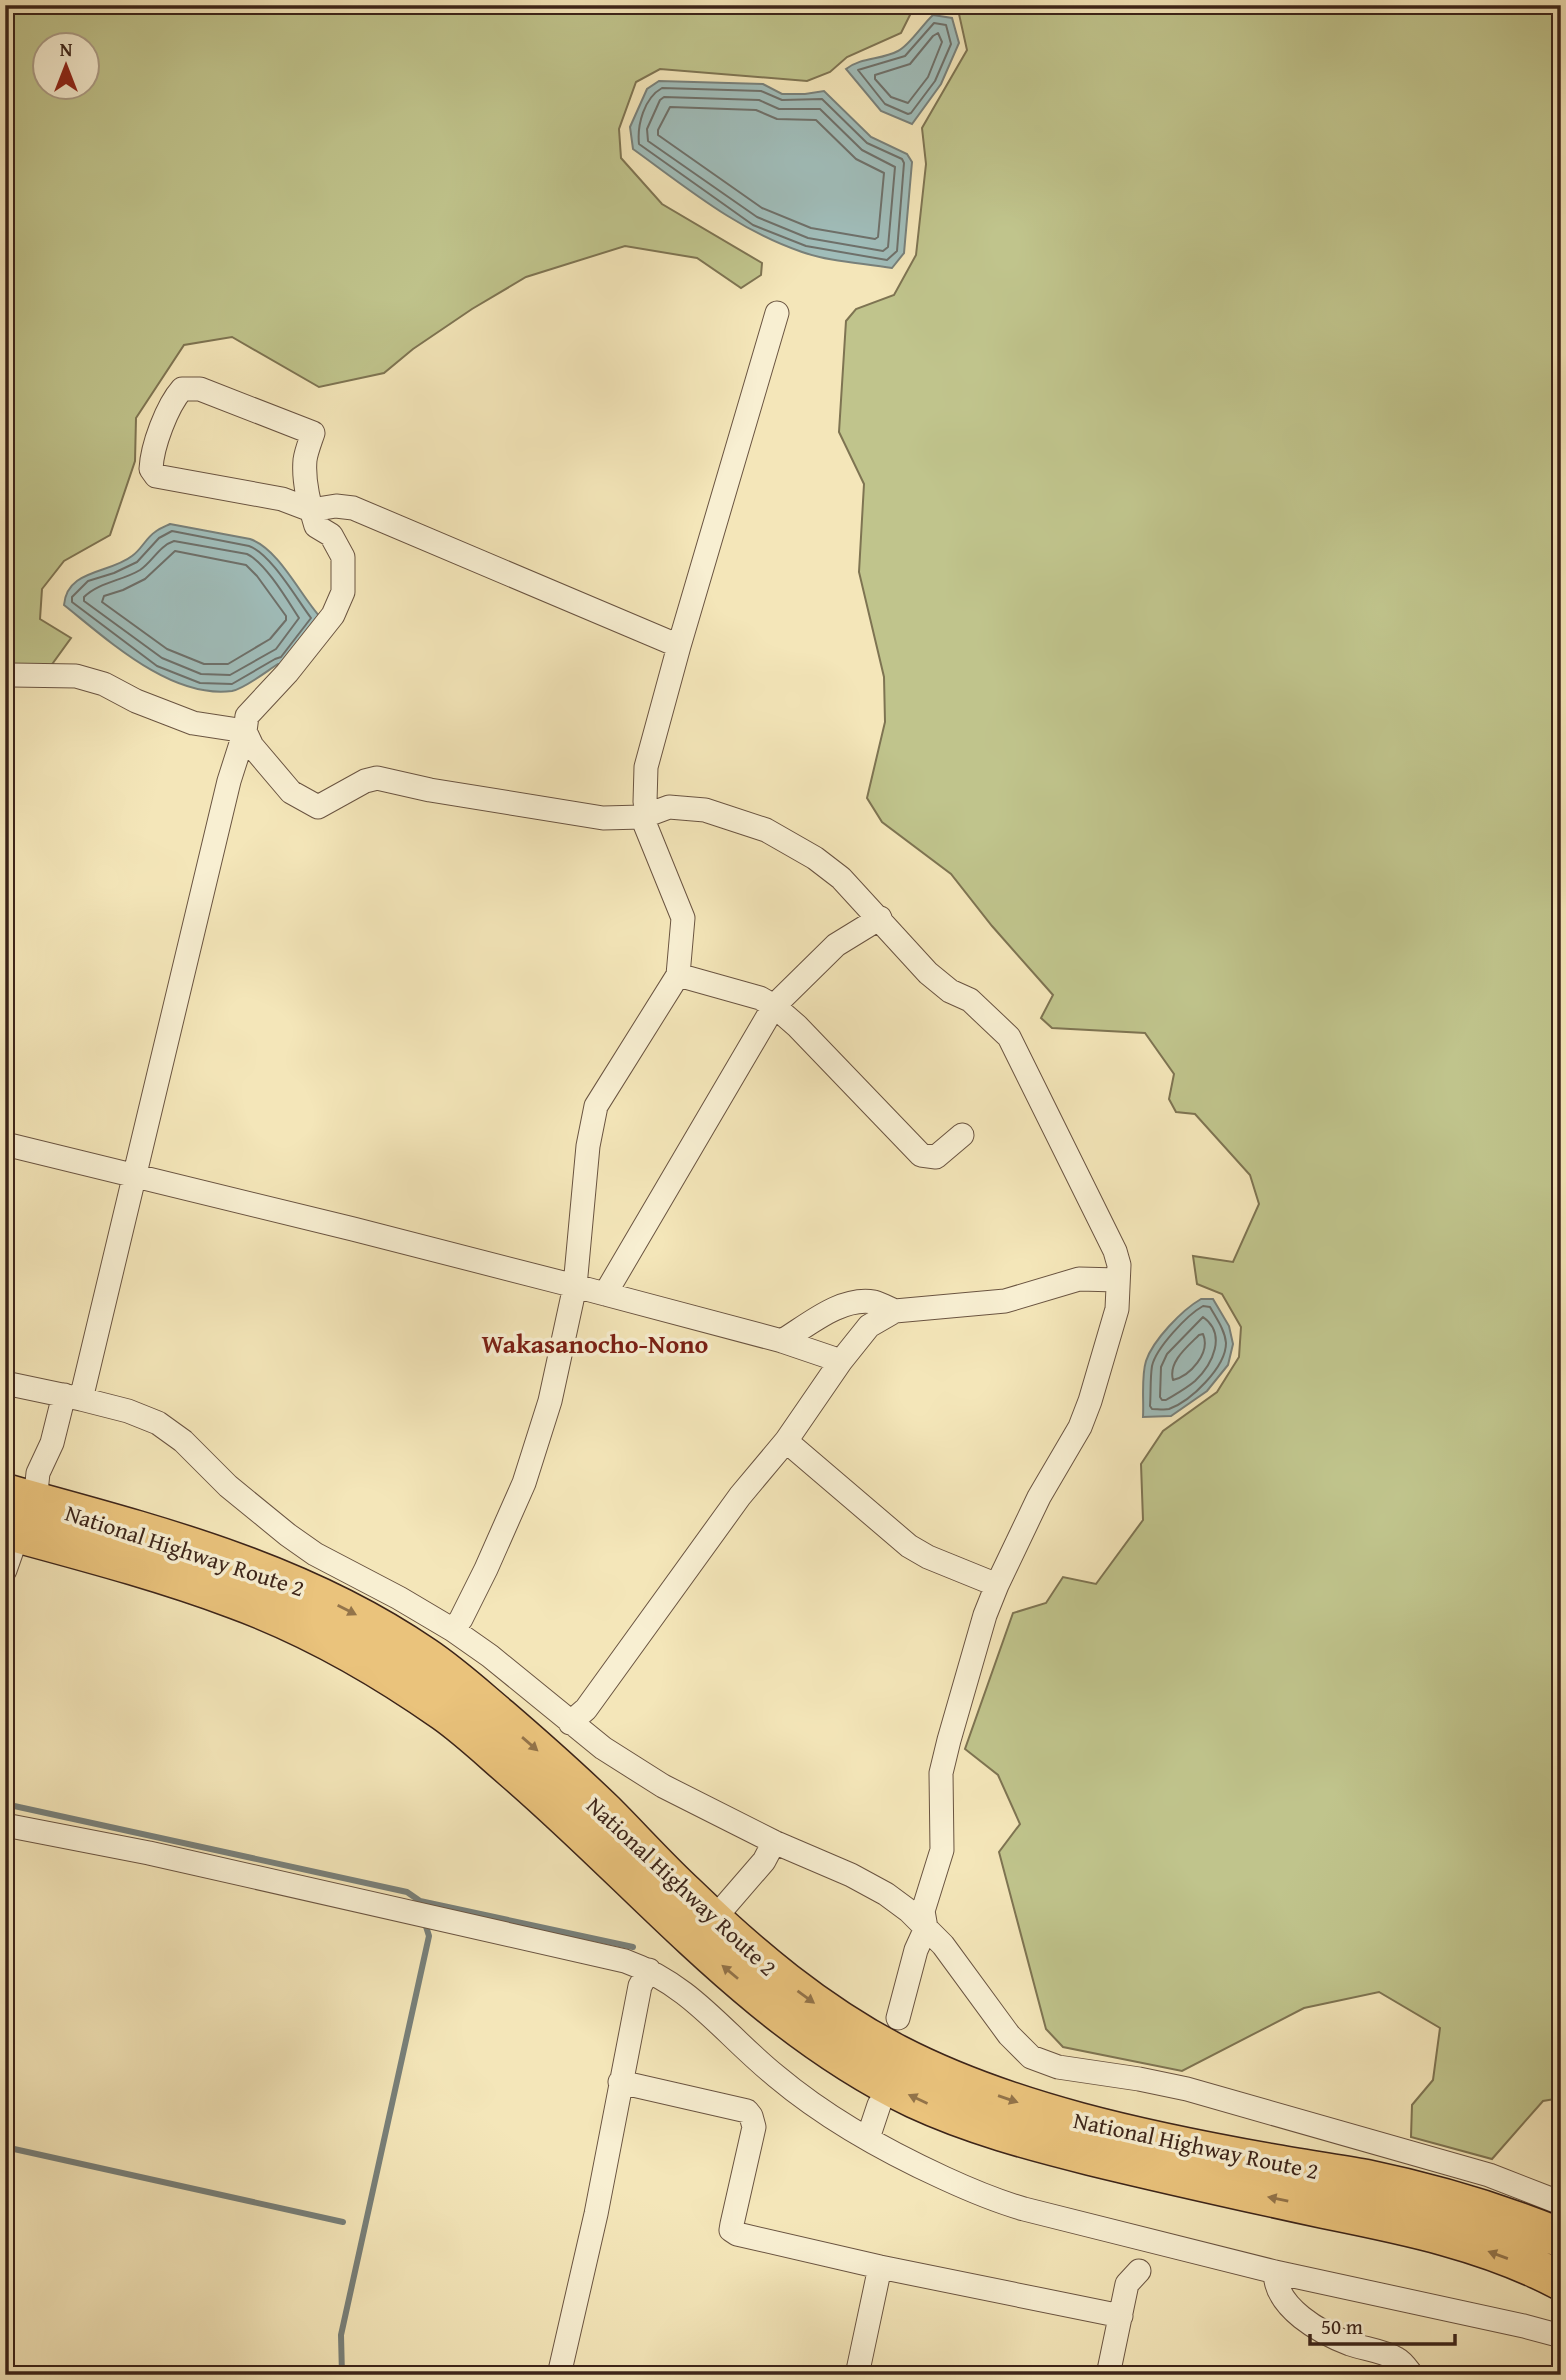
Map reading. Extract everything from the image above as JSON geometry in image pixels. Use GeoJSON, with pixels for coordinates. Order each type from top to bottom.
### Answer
{"type":"FeatureCollection","features":[{"type":"Feature","properties":{"kind":"highway","name":"National Highway Route 2"},"geometry":{"type":"LineString","coordinates":[[16,1514],[174,1541],[257,1569],[311,1591],[366,1619],[426,1657],[553,1763],[713,1920],[783,1981],[844,2025],[901,2056],[968,2086],[1060,2117],[1269,2163],[1362,2178],[1424,2192],[1477,2207],[1561,2238]]}},
{"type":"Feature","properties":{"kind":"highway","name":"National Highway Route 2"},"geometry":{"type":"LineString","coordinates":[[16,1514],[299,1626],[447,1713],[570,1819],[710,1956],[775,2010],[830,2050],[912,2097],[957,2117],[1026,2139],[1187,2180],[1411,2227],[1502,2256],[1561,2281]]}},
{"type":"Feature","properties":{"kind":"street"},"geometry":{"type":"LineString","coordinates":[[453,1630],[486,1569],[524,1483],[550,1401],[575,1286],[588,1146],[596,1106],[678,975],[683,918],[647,815],[646,767],[777,313]]}},
{"type":"Feature","properties":{"kind":"street"},"geometry":{"type":"LineString","coordinates":[[5,1570],[16,1514],[38,1473],[72,1397],[134,1177],[247,716],[287,673],[333,615],[343,592],[344,557],[331,535],[316,526],[311,510],[308,498],[305,461],[313,433],[200,389],[181,389],[174,398],[152,456],[151,469],[156,476],[282,499],[311,510],[336,506],[353,508],[679,646]]}},
{"type":"Feature","properties":{"kind":"street"},"geometry":{"type":"LineString","coordinates":[[12,675],[76,676],[104,684],[136,701],[193,723],[245,730]]}},
{"type":"Feature","properties":{"kind":"street"},"geometry":{"type":"LineString","coordinates":[[245,730],[252,746],[290,792],[318,807],[365,781],[377,778],[430,790],[603,818],[647,815],[669,807],[705,810],[766,830],[815,858],[832,872],[880,918],[928,973],[950,991],[970,1000],[1009,1037],[1115,1251],[1119,1265],[1117,1308],[1080,1427],[1040,1497],[985,1615],[948,1740],[941,1773],[942,1850],[923,1911],[926,1928],[916,1950],[898,2018]]}},
{"type":"Feature","properties":{"kind":"street"},"geometry":{"type":"LineString","coordinates":[[606,1294],[774,1006],[836,945],[880,918]]}},
{"type":"Feature","properties":{"kind":"street"},"geometry":{"type":"LineString","coordinates":[[678,975],[760,998],[774,1006],[797,1026],[921,1155],[936,1157],[962,1135]]}},
{"type":"Feature","properties":{"kind":"street"},"geometry":{"type":"LineString","coordinates":[[5,1144],[606,1294],[782,1341],[841,1361]]}},
{"type":"Feature","properties":{"kind":"street"},"geometry":{"type":"LineString","coordinates":[[782,1341],[836,1308],[856,1303],[873,1302],[895,1311],[921,1310],[1005,1301],[1079,1279],[1118,1280]]}},
{"type":"Feature","properties":{"kind":"street"},"geometry":{"type":"LineString","coordinates":[[570,1723],[586,1709],[740,1496],[786,1441],[841,1361],[869,1326],[895,1311]]}},
{"type":"Feature","properties":{"kind":"street"},"geometry":{"type":"LineString","coordinates":[[5,1382],[128,1411],[158,1423],[183,1441],[228,1486],[315,1554],[453,1630],[529,1686],[603,1748],[663,1786],[886,1894],[909,1911],[943,1945],[1009,2035],[1031,2056],[1058,2067],[1187,2089],[1489,2175],[1561,2203]]}},
{"type":"Feature","properties":{"kind":"street"},"geometry":{"type":"LineString","coordinates":[[786,1441],[909,1546],[928,1557],[997,1585]]}},
{"type":"Feature","properties":{"kind":"street"},"geometry":{"type":"LineString","coordinates":[[5,1825],[149,1853],[625,1961],[670,1981],[694,1999],[744,2050],[839,2123],[906,2160],[983,2195],[1018,2207],[1275,2272],[1561,2336]]}},
{"type":"Feature","properties":{"kind":"street"},"geometry":{"type":"LineString","coordinates":[[713,1920],[764,1861],[774,1842]]}},
{"type":"Feature","properties":{"kind":"street"},"geometry":{"type":"LineString","coordinates":[[565,2374],[620,2082],[640,1986],[649,1970]]}},
{"type":"Feature","properties":{"kind":"street"},"geometry":{"type":"LineString","coordinates":[[620,2082],[747,2111],[751,2116],[754,2127],[731,2230],[737,2234],[880,2267],[1121,2316]]}},
{"type":"Feature","properties":{"kind":"street"},"geometry":{"type":"LineString","coordinates":[[868,2138],[879,2105]]}},
{"type":"Feature","properties":{"kind":"street"},"geometry":{"type":"LineString","coordinates":[[857,2375],[880,2267]]}},
{"type":"Feature","properties":{"kind":"street"},"geometry":{"type":"LineString","coordinates":[[1108,2375],[1127,2284],[1139,2271]]}},
{"type":"Feature","properties":{"kind":"street"},"geometry":{"type":"LineString","coordinates":[[1275,2272],[1275,2280],[1289,2306],[1319,2330],[1350,2344],[1398,2359],[1412,2375]]}},
{"type":"Feature","properties":{"kind":"green space"},"geometry":{"type":"Polygon","coordinates":[[[5,5],[915,5],[901,33],[847,57],[830,72],[807,81],[660,69],[636,82],[619,129],[621,158],[662,204],[762,263],[761,275],[741,288],[697,258],[625,246],[526,277],[472,309],[413,349],[384,373],[319,387],[232,337],[184,345],[136,418],[135,461],[110,535],[64,561],[42,589],[40,619],[71,638],[50,667],[20,668],[5,700],[5,5]]]}},
{"type":"Feature","properties":{"kind":"green space"},"geometry":{"type":"Polygon","coordinates":[[[957,5],[1561,5],[1561,2098],[1543,2101],[1492,2159],[1411,2137],[1412,2105],[1433,2080],[1440,2028],[1379,1992],[1304,2008],[1182,2071],[1063,2047],[1046,2029],[999,1852],[1020,1824],[998,1775],[965,1749],[1013,1613],[1046,1603],[1063,1577],[1096,1584],[1143,1520],[1141,1464],[1163,1431],[1217,1392],[1239,1357],[1241,1327],[1222,1294],[1197,1284],[1193,1256],[1233,1262],[1259,1204],[1250,1175],[1195,1114],[1176,1112],[1169,1099],[1174,1074],[1145,1033],[1052,1028],[1041,1018],[1053,995],[992,926],[951,874],[882,822],[867,798],[885,722],[884,677],[859,572],[864,484],[839,432],[846,321],[856,309],[894,295],[916,255],[926,164],[922,128],[967,50],[957,5]]]}},
{"type":"Feature","properties":{"kind":"water"},"geometry":{"type":"Polygon","coordinates":[[[933,15],[952,18],[959,43],[941,84],[912,124],[881,111],[846,69],[858,62],[892,54],[902,48],[933,15]]]}},
{"type":"Feature","properties":{"kind":"water"},"geometry":{"type":"Polygon","coordinates":[[[659,81],[763,84],[782,94],[824,91],[871,137],[907,154],[912,162],[904,253],[892,268],[813,255],[757,233],[694,193],[633,149],[630,127],[647,89],[659,81]]]}},
{"type":"Feature","properties":{"kind":"water"},"geometry":{"type":"Polygon","coordinates":[[[170,524],[250,539],[261,544],[280,562],[321,618],[284,665],[278,664],[237,690],[209,691],[186,686],[164,677],[120,650],[64,605],[67,593],[81,578],[123,562],[159,529],[170,524]]]}},
{"type":"Feature","properties":{"kind":"water"},"geometry":{"type":"Polygon","coordinates":[[[1201,1299],[1213,1299],[1229,1326],[1233,1344],[1228,1365],[1207,1391],[1171,1416],[1143,1417],[1146,1361],[1169,1326],[1201,1299]]]}},
{"type":"Feature","properties":{"kind":"waterway"},"geometry":{"type":"LineString","coordinates":[[5,1804],[407,1892],[420,1901],[633,1947]]}},
{"type":"Feature","properties":{"kind":"waterway"},"geometry":{"type":"LineString","coordinates":[[342,2375],[341,2335],[429,1936],[424,1920]]}},
{"type":"Feature","properties":{"kind":"waterway"},"geometry":{"type":"LineString","coordinates":[[5,2147],[343,2222]]}},
{"type":"Feature","properties":{"kind":"district","name":"Wakasanocho-Nono"},"geometry":{"type":"Point","coordinates":[595,1343]}}]}
